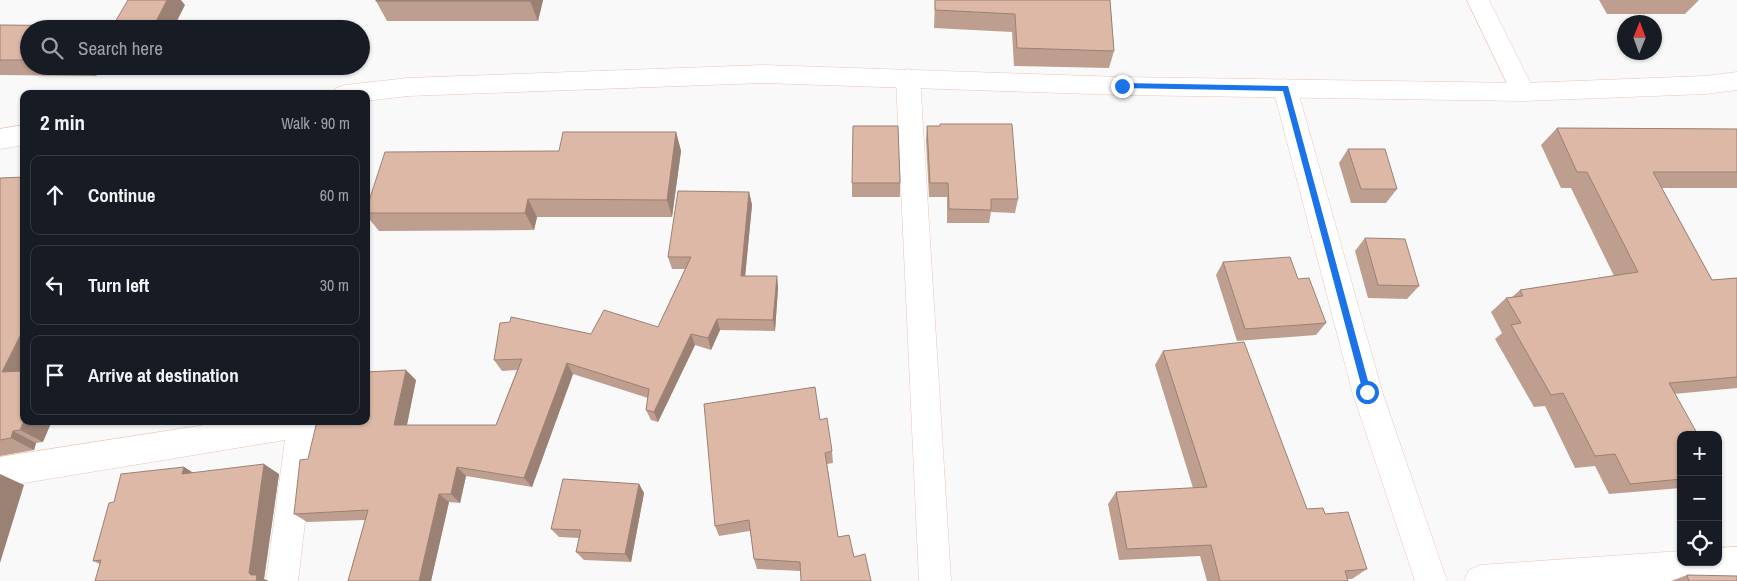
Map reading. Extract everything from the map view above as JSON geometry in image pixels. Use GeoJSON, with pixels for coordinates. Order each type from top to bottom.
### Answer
{"type":"FeatureCollection","features":[{"type":"Feature","properties":{"kind":"street"},"geometry":{"type":"LineString","coordinates":[[1478,0],[1523,92]]}},
{"type":"Feature","properties":{"kind":"street"},"geometry":{"type":"LineString","coordinates":[[370,91],[408,87],[763,74],[1122,86],[1523,92],[1705,85],[1737,81]]}},
{"type":"Feature","properties":{"kind":"street"},"geometry":{"type":"LineString","coordinates":[[908,78],[935,581]]}},
{"type":"Feature","properties":{"kind":"street"},"geometry":{"type":"LineString","coordinates":[[1285,88],[1367,392],[1431,581]]}},
{"type":"Feature","properties":{"kind":"street"},"geometry":{"type":"LineString","coordinates":[[0,139],[20,136]]}},
{"type":"Feature","properties":{"kind":"street"},"geometry":{"type":"LineString","coordinates":[[0,472],[289,425]]}},
{"type":"Feature","properties":{"kind":"street"},"geometry":{"type":"LineString","coordinates":[[282,581],[301,425]]}},
{"type":"Feature","properties":{"kind":"street"},"geometry":{"type":"LineString","coordinates":[[1480,581],[1737,563]]}},
{"type":"Feature","properties":{"kind":"building"},"geometry":{"type":"Polygon","coordinates":[[[128,0],[167,0],[157,20],[116,20],[128,0]]]}},
{"type":"Feature","properties":{"kind":"building"},"geometry":{"type":"Polygon","coordinates":[[[530,0],[530,1],[376,1],[530,0]]]}},
{"type":"Feature","properties":{"kind":"building"},"geometry":{"type":"Polygon","coordinates":[[[935,0],[1110,0],[1114,51],[1017,48],[1015,14],[935,10],[935,0]]]}},
{"type":"Feature","properties":{"kind":"building"},"geometry":{"type":"Polygon","coordinates":[[[0,25],[20,25],[20,60],[0,60],[0,25]]]}},
{"type":"Feature","properties":{"kind":"building"},"geometry":{"type":"Polygon","coordinates":[[[940,124],[1012,124],[1018,199],[991,199],[991,210],[949,209],[948,183],[930,183],[927,126],[940,126],[940,124]]]}},
{"type":"Feature","properties":{"kind":"building"},"geometry":{"type":"Polygon","coordinates":[[[853,126],[898,126],[900,183],[852,183],[853,126]]]}},
{"type":"Feature","properties":{"kind":"building"},"geometry":{"type":"Polygon","coordinates":[[[1557,128],[1737,129],[1737,172],[1653,172],[1712,280],[1737,278],[1737,377],[1669,383],[1696,431],[1677,431],[1677,479],[1630,484],[1615,454],[1595,456],[1563,393],[1551,395],[1511,325],[1521,323],[1506,298],[1523,296],[1520,290],[1638,272],[1587,172],[1577,172],[1557,128]]]}},
{"type":"Feature","properties":{"kind":"building"},"geometry":{"type":"Polygon","coordinates":[[[563,132],[676,132],[667,200],[528,199],[525,213],[370,213],[370,198],[385,152],[559,151],[563,132]]]}},
{"type":"Feature","properties":{"kind":"building"},"geometry":{"type":"Polygon","coordinates":[[[1348,149],[1385,149],[1397,189],[1361,189],[1348,149]]]}},
{"type":"Feature","properties":{"kind":"building"},"geometry":{"type":"Polygon","coordinates":[[[20,177],[20,336],[2,372],[20,371],[20,425],[22,425],[20,430],[13,431],[11,438],[0,440],[0,178],[20,177]]]}},
{"type":"Feature","properties":{"kind":"building"},"geometry":{"type":"Polygon","coordinates":[[[678,191],[749,192],[741,276],[777,276],[773,320],[717,319],[708,338],[691,334],[654,412],[646,410],[649,389],[567,363],[524,478],[457,467],[451,494],[439,494],[419,581],[348,581],[368,510],[294,514],[300,460],[308,459],[316,425],[370,425],[370,372],[406,370],[394,425],[496,425],[522,359],[494,360],[500,323],[510,322],[511,317],[591,334],[604,310],[658,327],[691,257],[668,257],[678,191]]]}},
{"type":"Feature","properties":{"kind":"building"},"geometry":{"type":"Polygon","coordinates":[[[1365,238],[1405,239],[1419,286],[1378,285],[1365,238]]]}},
{"type":"Feature","properties":{"kind":"building"},"geometry":{"type":"Polygon","coordinates":[[[1290,257],[1298,279],[1309,278],[1326,323],[1245,329],[1223,262],[1290,257]]]}},
{"type":"Feature","properties":{"kind":"building"},"geometry":{"type":"Polygon","coordinates":[[[1244,342],[1307,509],[1323,508],[1325,514],[1348,512],[1367,569],[1345,571],[1348,581],[1220,581],[1211,545],[1127,549],[1116,492],[1207,487],[1163,351],[1244,342]]]}},
{"type":"Feature","properties":{"kind":"building"},"geometry":{"type":"Polygon","coordinates":[[[815,387],[820,420],[827,418],[832,451],[825,453],[838,537],[849,535],[854,557],[865,554],[871,581],[801,581],[800,562],[754,559],[749,520],[715,526],[704,404],[815,387]]]}},
{"type":"Feature","properties":{"kind":"building"},"geometry":{"type":"Polygon","coordinates":[[[264,464],[249,573],[257,575],[256,581],[95,581],[101,560],[93,561],[109,503],[114,502],[121,474],[184,467],[182,474],[264,464]]]}},
{"type":"Feature","properties":{"kind":"building"},"geometry":{"type":"Polygon","coordinates":[[[563,479],[639,484],[625,554],[576,552],[581,530],[551,529],[563,479]]]}},
{"type":"Feature","properties":{"kind":"building"},"geometry":{"type":"Polygon","coordinates":[[[1687,575],[1737,576],[1737,581],[1689,581],[1687,575]]]}},
{"type":"Feature","properties":{"kind":"route"},"geometry":{"type":"LineString","coordinates":[[1122,86],[1285,88],[1367,392]]}}]}
